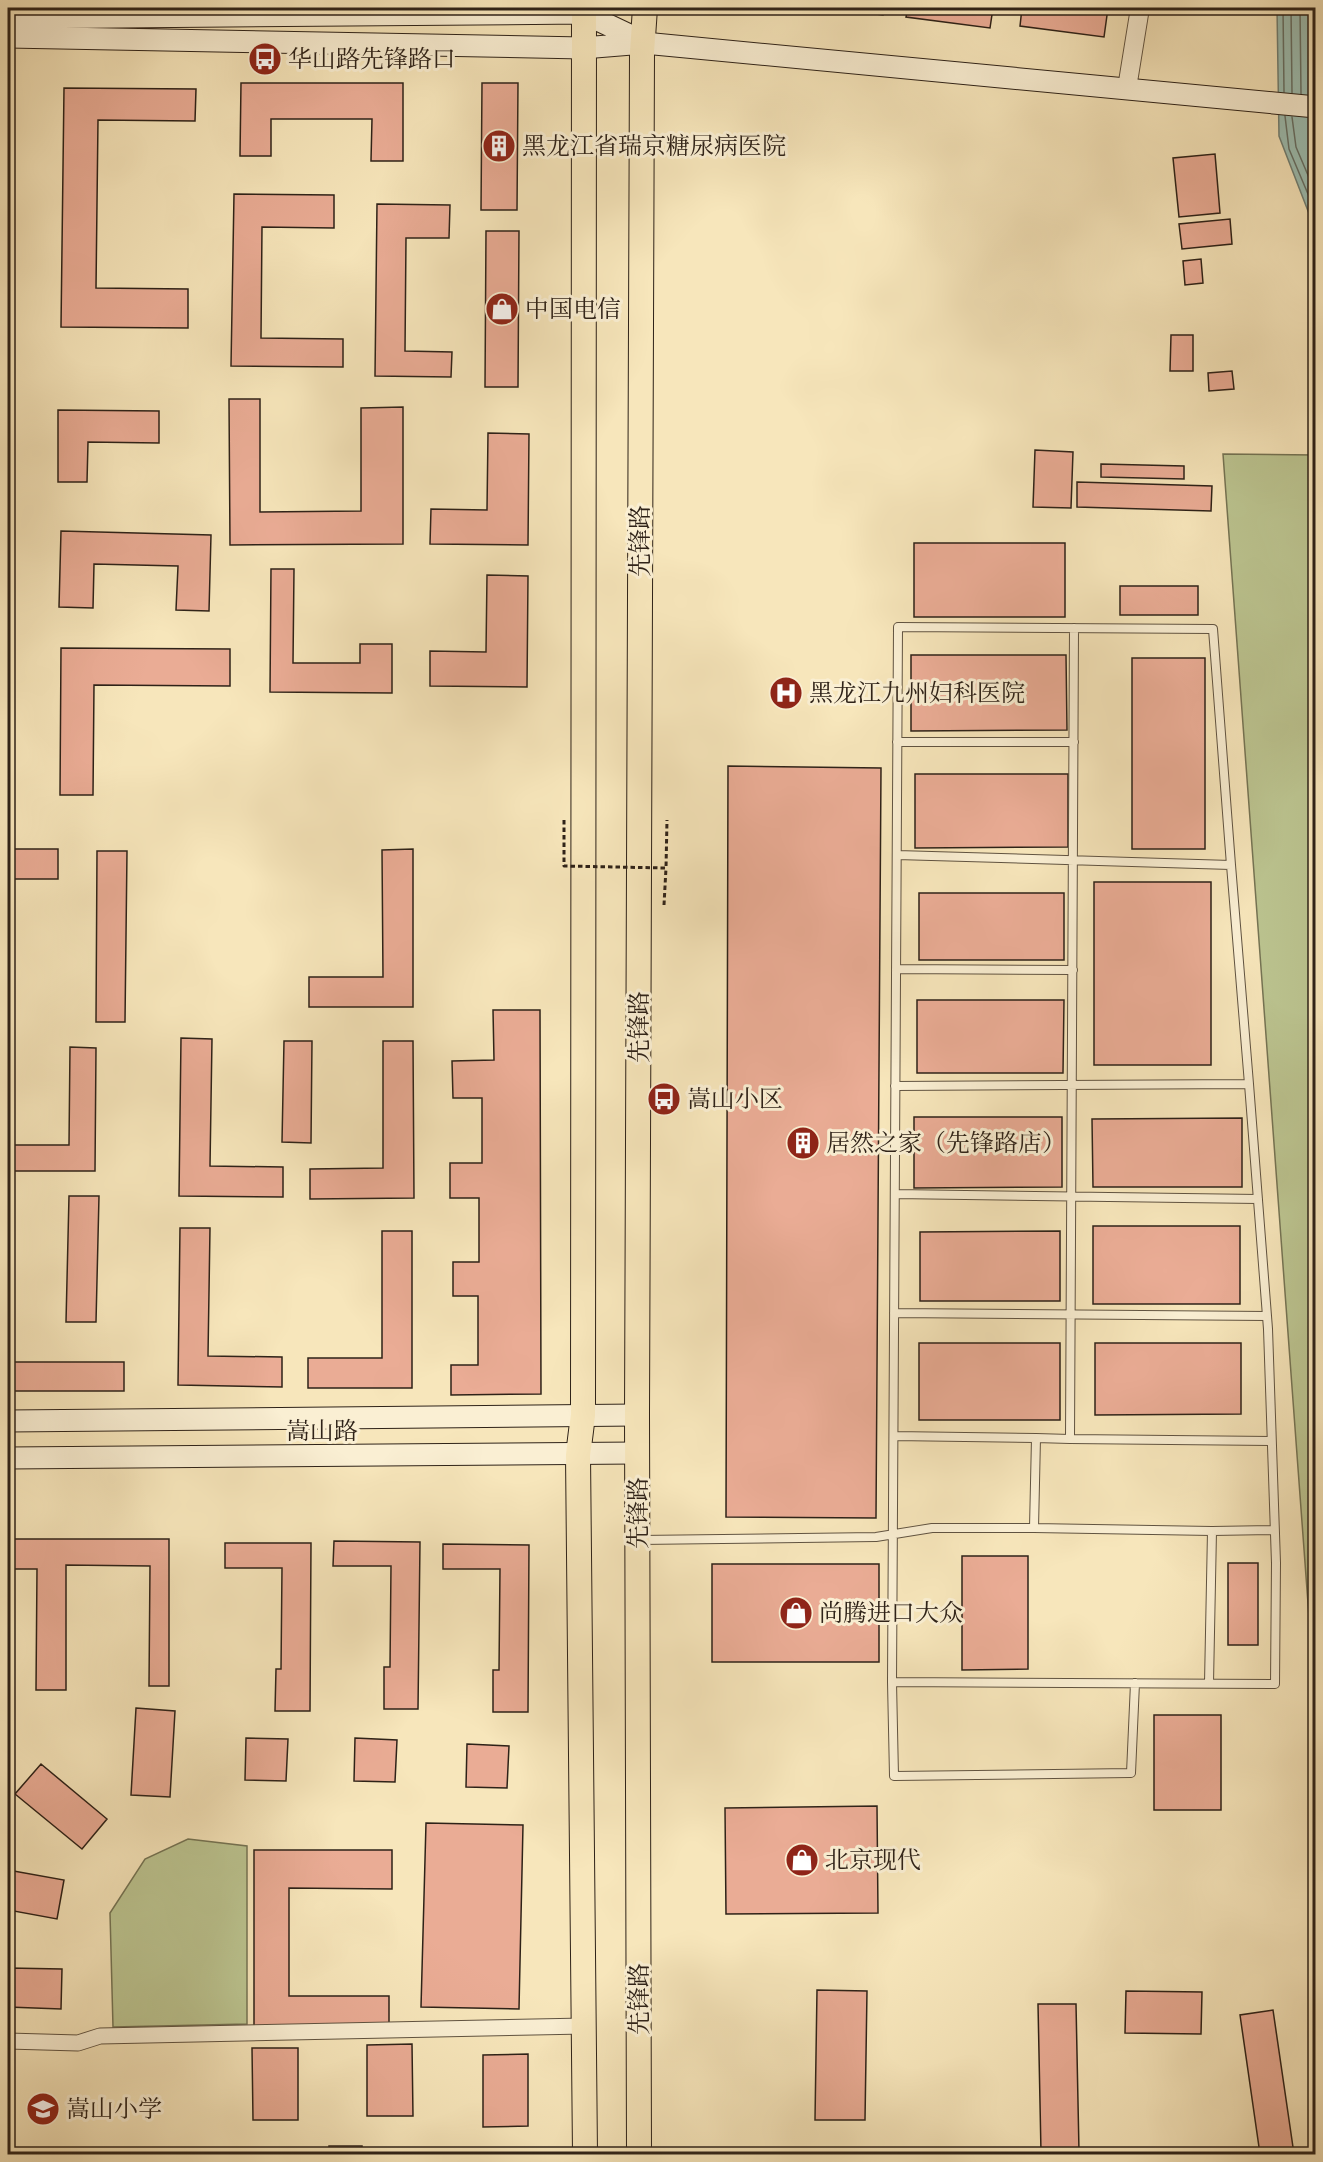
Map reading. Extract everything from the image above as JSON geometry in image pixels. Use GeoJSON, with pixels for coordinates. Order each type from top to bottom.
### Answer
{"type":"FeatureCollection","features":[{"type":"Feature","properties":{"kind":"main road","name":"先锋路"},"geometry":{"type":"LineString","coordinates":[[639,2154],[637,1415],[642,64],[645,8]]}},
{"type":"Feature","properties":{"kind":"main road"},"geometry":{"type":"LineString","coordinates":[[8,18],[583,10],[644,43]]}},
{"type":"Feature","properties":{"kind":"main road"},"geometry":{"type":"LineString","coordinates":[[583,10],[583,1415],[578,1455],[585,2154]]}},
{"type":"Feature","properties":{"kind":"main road"},"geometry":{"type":"LineString","coordinates":[[8,37],[583,48],[644,43],[1316,107]]}},
{"type":"Feature","properties":{"kind":"main road","name":"嵩山路"},"geometry":{"type":"LineString","coordinates":[[8,1421],[637,1415]]}},
{"type":"Feature","properties":{"kind":"main road","name":"嵩山路"},"geometry":{"type":"LineString","coordinates":[[8,1458],[638,1453]]}},
{"type":"Feature","properties":{"kind":"street"},"geometry":{"type":"LineString","coordinates":[[1127,88],[1140,8]]}},
{"type":"Feature","properties":{"kind":"street"},"geometry":{"type":"LineString","coordinates":[[8,2041],[78,2043],[100,2036],[585,2026]]}},
{"type":"Feature","properties":{"kind":"lane"},"geometry":{"type":"LineString","coordinates":[[892,1682],[1209,1683],[1275,1684],[1274,1530],[1267,1316],[1213,628],[898,627],[892,1682],[894,1776],[1131,1773],[1135,1683]]}},
{"type":"Feature","properties":{"kind":"lane"},"geometry":{"type":"LineString","coordinates":[[1070,1439],[1074,628]]}},
{"type":"Feature","properties":{"kind":"lane"},"geometry":{"type":"LineString","coordinates":[[897,742],[1074,742]]}},
{"type":"Feature","properties":{"kind":"lane"},"geometry":{"type":"LineString","coordinates":[[897,855],[1231,865]]}},
{"type":"Feature","properties":{"kind":"lane"},"geometry":{"type":"LineString","coordinates":[[896,969],[1072,970]]}},
{"type":"Feature","properties":{"kind":"lane"},"geometry":{"type":"LineString","coordinates":[[896,1086],[1249,1084]]}},
{"type":"Feature","properties":{"kind":"lane"},"geometry":{"type":"LineString","coordinates":[[895,1194],[1258,1200]]}},
{"type":"Feature","properties":{"kind":"lane"},"geometry":{"type":"LineString","coordinates":[[894,1313],[1267,1316]]}},
{"type":"Feature","properties":{"kind":"lane"},"geometry":{"type":"LineString","coordinates":[[894,1436],[1271,1441]]}},
{"type":"Feature","properties":{"kind":"lane"},"geometry":{"type":"LineString","coordinates":[[1034,1528],[1036,1438]]}},
{"type":"Feature","properties":{"kind":"lane"},"geometry":{"type":"LineString","coordinates":[[638,1540],[876,1537],[932,1528],[1274,1530]]}},
{"type":"Feature","properties":{"kind":"lane"},"geometry":{"type":"LineString","coordinates":[[1209,1683],[1212,1531]]}},
{"type":"Feature","properties":{"kind":"path"},"geometry":{"type":"LineString","coordinates":[[564,820],[564,866],[666,868]]}},
{"type":"Feature","properties":{"kind":"path"},"geometry":{"type":"LineString","coordinates":[[664,905],[667,820]]}},
{"type":"Feature","properties":{"kind":"green space"},"geometry":{"type":"Polygon","coordinates":[[[1223,454],[1315,455],[1315,1698],[1223,454]]]}},
{"type":"Feature","properties":{"kind":"green space"},"geometry":{"type":"Polygon","coordinates":[[[188,1839],[247,1846],[247,2024],[113,2027],[110,1913],[145,1859],[188,1839]]]}},
{"type":"Feature","properties":{"kind":"water"},"geometry":{"type":"Polygon","coordinates":[[[1277,8],[1315,8],[1315,229],[1279,136],[1277,8]]]}},
{"type":"Feature","properties":{"kind":"building"},"geometry":{"type":"Polygon","coordinates":[[[827,8],[884,8],[883,15],[827,8]]]}},
{"type":"Feature","properties":{"kind":"building"},"geometry":{"type":"Polygon","coordinates":[[[908,8],[993,8],[990,28],[906,17],[908,8]]]}},
{"type":"Feature","properties":{"kind":"building"},"geometry":{"type":"Polygon","coordinates":[[[1022,8],[1108,8],[1104,37],[1020,26],[1022,8]]]}},
{"type":"Feature","properties":{"kind":"building"},"geometry":{"type":"Polygon","coordinates":[[[241,83],[403,83],[403,161],[371,161],[372,119],[271,119],[271,156],[240,156],[241,83]]]}},
{"type":"Feature","properties":{"kind":"building","name":"黑龙江省瑞京糖尿病医院"},"geometry":{"type":"Polygon","coordinates":[[[482,83],[518,83],[517,210],[481,210],[482,83]]]}},
{"type":"Feature","properties":{"kind":"building"},"geometry":{"type":"Polygon","coordinates":[[[64,88],[196,89],[195,121],[98,120],[96,288],[188,289],[188,328],[61,327],[64,88]]]}},
{"type":"Feature","properties":{"kind":"building"},"geometry":{"type":"Polygon","coordinates":[[[1215,154],[1220,213],[1179,217],[1173,158],[1215,154]]]}},
{"type":"Feature","properties":{"kind":"building"},"geometry":{"type":"Polygon","coordinates":[[[234,194],[334,195],[334,228],[262,227],[261,338],[343,339],[343,367],[231,366],[234,194]]]}},
{"type":"Feature","properties":{"kind":"building"},"geometry":{"type":"Polygon","coordinates":[[[377,204],[450,205],[449,238],[406,238],[405,351],[452,352],[451,377],[375,376],[377,204]]]}},
{"type":"Feature","properties":{"kind":"building"},"geometry":{"type":"Polygon","coordinates":[[[1230,219],[1232,244],[1182,249],[1179,224],[1230,219]]]}},
{"type":"Feature","properties":{"kind":"building","name":"中国电信"},"geometry":{"type":"Polygon","coordinates":[[[486,231],[519,231],[518,387],[485,387],[486,231]]]}},
{"type":"Feature","properties":{"kind":"building"},"geometry":{"type":"Polygon","coordinates":[[[1201,259],[1203,283],[1185,285],[1183,261],[1201,259]]]}},
{"type":"Feature","properties":{"kind":"building"},"geometry":{"type":"Polygon","coordinates":[[[1171,335],[1193,335],[1193,371],[1170,371],[1171,335]]]}},
{"type":"Feature","properties":{"kind":"building"},"geometry":{"type":"Polygon","coordinates":[[[1232,371],[1234,389],[1209,391],[1208,373],[1232,371]]]}},
{"type":"Feature","properties":{"kind":"building"},"geometry":{"type":"Polygon","coordinates":[[[229,399],[260,399],[260,512],[361,511],[361,408],[403,407],[403,544],[230,545],[229,399]]]}},
{"type":"Feature","properties":{"kind":"building"},"geometry":{"type":"Polygon","coordinates":[[[58,410],[159,411],[159,443],[88,442],[87,482],[58,482],[58,410]]]}},
{"type":"Feature","properties":{"kind":"building"},"geometry":{"type":"Polygon","coordinates":[[[488,433],[529,434],[528,545],[430,544],[431,509],[487,510],[488,433]]]}},
{"type":"Feature","properties":{"kind":"building"},"geometry":{"type":"Polygon","coordinates":[[[1035,450],[1073,452],[1071,508],[1033,507],[1035,450]]]}},
{"type":"Feature","properties":{"kind":"building"},"geometry":{"type":"Polygon","coordinates":[[[1101,464],[1184,466],[1184,479],[1101,477],[1101,464]]]}},
{"type":"Feature","properties":{"kind":"building"},"geometry":{"type":"Polygon","coordinates":[[[1077,482],[1212,486],[1211,511],[1077,507],[1077,482]]]}},
{"type":"Feature","properties":{"kind":"building"},"geometry":{"type":"Polygon","coordinates":[[[61,531],[211,535],[209,611],[176,610],[178,566],[94,564],[93,608],[59,607],[61,531]]]}},
{"type":"Feature","properties":{"kind":"building"},"geometry":{"type":"Polygon","coordinates":[[[914,543],[1065,543],[1065,617],[914,617],[914,543]]]}},
{"type":"Feature","properties":{"kind":"building"},"geometry":{"type":"Polygon","coordinates":[[[271,569],[294,569],[293,663],[360,663],[360,644],[392,644],[392,693],[270,692],[271,569]]]}},
{"type":"Feature","properties":{"kind":"building"},"geometry":{"type":"Polygon","coordinates":[[[487,575],[528,576],[527,687],[430,686],[430,651],[486,652],[487,575]]]}},
{"type":"Feature","properties":{"kind":"building"},"geometry":{"type":"Polygon","coordinates":[[[1120,586],[1198,586],[1198,615],[1120,615],[1120,586]]]}},
{"type":"Feature","properties":{"kind":"building"},"geometry":{"type":"Polygon","coordinates":[[[61,648],[230,649],[230,686],[94,685],[93,795],[60,795],[61,648]]]}},
{"type":"Feature","properties":{"kind":"building"},"geometry":{"type":"Polygon","coordinates":[[[911,655],[1066,655],[1067,730],[911,731],[911,655]]]}},
{"type":"Feature","properties":{"kind":"building"},"geometry":{"type":"Polygon","coordinates":[[[1132,658],[1205,658],[1205,849],[1132,849],[1132,658]]]}},
{"type":"Feature","properties":{"kind":"building","name":"居然之家（先锋路店）"},"geometry":{"type":"Polygon","coordinates":[[[728,766],[881,768],[876,1518],[726,1517],[728,766]]]}},
{"type":"Feature","properties":{"kind":"building"},"geometry":{"type":"Polygon","coordinates":[[[915,774],[1068,774],[1068,847],[915,848],[915,774]]]}},
{"type":"Feature","properties":{"kind":"building"},"geometry":{"type":"Polygon","coordinates":[[[8,849],[58,849],[58,879],[8,879],[8,849]]]}},
{"type":"Feature","properties":{"kind":"building"},"geometry":{"type":"Polygon","coordinates":[[[413,849],[413,1007],[309,1007],[309,977],[383,977],[382,850],[413,849]]]}},
{"type":"Feature","properties":{"kind":"building"},"geometry":{"type":"Polygon","coordinates":[[[97,851],[127,851],[125,1022],[96,1022],[97,851]]]}},
{"type":"Feature","properties":{"kind":"building"},"geometry":{"type":"Polygon","coordinates":[[[1094,882],[1211,882],[1211,1065],[1094,1065],[1094,882]]]}},
{"type":"Feature","properties":{"kind":"building"},"geometry":{"type":"Polygon","coordinates":[[[919,893],[1064,893],[1064,960],[919,960],[919,893]]]}},
{"type":"Feature","properties":{"kind":"building"},"geometry":{"type":"Polygon","coordinates":[[[917,1000],[1064,1000],[1063,1073],[917,1073],[917,1000]]]}},
{"type":"Feature","properties":{"kind":"building"},"geometry":{"type":"Polygon","coordinates":[[[493,1010],[540,1010],[541,1394],[451,1395],[451,1365],[478,1365],[478,1296],[453,1296],[453,1262],[479,1262],[479,1198],[450,1198],[450,1163],[482,1163],[482,1098],[453,1098],[452,1061],[494,1060],[493,1010]]]}},
{"type":"Feature","properties":{"kind":"building"},"geometry":{"type":"Polygon","coordinates":[[[181,1038],[212,1039],[210,1166],[283,1167],[283,1197],[179,1196],[181,1038]]]}},
{"type":"Feature","properties":{"kind":"building"},"geometry":{"type":"Polygon","coordinates":[[[284,1041],[312,1041],[311,1143],[282,1142],[284,1041]]]}},
{"type":"Feature","properties":{"kind":"building"},"geometry":{"type":"Polygon","coordinates":[[[383,1041],[413,1041],[414,1198],[310,1199],[310,1169],[383,1168],[383,1041]]]}},
{"type":"Feature","properties":{"kind":"building"},"geometry":{"type":"Polygon","coordinates":[[[70,1047],[96,1048],[95,1171],[8,1171],[8,1145],[69,1145],[70,1047]]]}},
{"type":"Feature","properties":{"kind":"building"},"geometry":{"type":"Polygon","coordinates":[[[914,1117],[1062,1117],[1062,1187],[914,1188],[914,1117]]]}},
{"type":"Feature","properties":{"kind":"building"},"geometry":{"type":"Polygon","coordinates":[[[1242,1118],[1242,1187],[1093,1187],[1092,1119],[1242,1118]]]}},
{"type":"Feature","properties":{"kind":"building"},"geometry":{"type":"Polygon","coordinates":[[[69,1196],[99,1196],[96,1322],[66,1322],[69,1196]]]}},
{"type":"Feature","properties":{"kind":"building"},"geometry":{"type":"Polygon","coordinates":[[[1093,1226],[1240,1226],[1240,1304],[1093,1304],[1093,1226]]]}},
{"type":"Feature","properties":{"kind":"building"},"geometry":{"type":"Polygon","coordinates":[[[180,1228],[210,1228],[208,1356],[282,1357],[282,1387],[178,1385],[180,1228]]]}},
{"type":"Feature","properties":{"kind":"building"},"geometry":{"type":"Polygon","coordinates":[[[382,1231],[412,1231],[412,1388],[308,1388],[308,1358],[382,1358],[382,1231]]]}},
{"type":"Feature","properties":{"kind":"building"},"geometry":{"type":"Polygon","coordinates":[[[1060,1231],[1060,1301],[920,1301],[920,1232],[1060,1231]]]}},
{"type":"Feature","properties":{"kind":"building"},"geometry":{"type":"Polygon","coordinates":[[[919,1343],[1060,1343],[1060,1420],[919,1420],[919,1343]]]}},
{"type":"Feature","properties":{"kind":"building"},"geometry":{"type":"Polygon","coordinates":[[[1095,1343],[1241,1343],[1241,1414],[1095,1415],[1095,1343]]]}},
{"type":"Feature","properties":{"kind":"building"},"geometry":{"type":"Polygon","coordinates":[[[8,1362],[124,1362],[124,1391],[8,1391],[8,1362]]]}},
{"type":"Feature","properties":{"kind":"building"},"geometry":{"type":"Polygon","coordinates":[[[8,1539],[169,1539],[169,1686],[149,1686],[150,1566],[66,1565],[66,1690],[36,1690],[37,1569],[8,1569],[8,1539]]]}},
{"type":"Feature","properties":{"kind":"building"},"geometry":{"type":"Polygon","coordinates":[[[334,1541],[420,1542],[418,1709],[384,1709],[384,1667],[390,1667],[391,1566],[333,1566],[334,1541]]]}},
{"type":"Feature","properties":{"kind":"building"},"geometry":{"type":"Polygon","coordinates":[[[225,1543],[311,1543],[310,1711],[275,1711],[276,1669],[281,1669],[282,1568],[225,1568],[225,1543]]]}},
{"type":"Feature","properties":{"kind":"building"},"geometry":{"type":"Polygon","coordinates":[[[443,1544],[529,1545],[528,1712],[493,1712],[493,1670],[499,1670],[500,1569],[443,1569],[443,1544]]]}},
{"type":"Feature","properties":{"kind":"building"},"geometry":{"type":"Polygon","coordinates":[[[962,1556],[1028,1556],[1028,1669],[962,1670],[962,1556]]]}},
{"type":"Feature","properties":{"kind":"building"},"geometry":{"type":"Polygon","coordinates":[[[1228,1563],[1258,1563],[1258,1645],[1228,1645],[1228,1563]]]}},
{"type":"Feature","properties":{"kind":"building","name":"尚腾进口大众"},"geometry":{"type":"Polygon","coordinates":[[[712,1564],[879,1564],[879,1662],[712,1662],[712,1564]]]}},
{"type":"Feature","properties":{"kind":"building"},"geometry":{"type":"Polygon","coordinates":[[[136,1708],[175,1711],[170,1797],[131,1795],[136,1708]]]}},
{"type":"Feature","properties":{"kind":"building"},"geometry":{"type":"Polygon","coordinates":[[[1154,1715],[1221,1715],[1221,1810],[1154,1810],[1154,1715]]]}},
{"type":"Feature","properties":{"kind":"building"},"geometry":{"type":"Polygon","coordinates":[[[246,1738],[288,1739],[286,1781],[245,1780],[246,1738]]]}},
{"type":"Feature","properties":{"kind":"building"},"geometry":{"type":"Polygon","coordinates":[[[355,1738],[397,1740],[395,1782],[354,1781],[355,1738]]]}},
{"type":"Feature","properties":{"kind":"building"},"geometry":{"type":"Polygon","coordinates":[[[467,1744],[509,1746],[507,1788],[466,1787],[467,1744]]]}},
{"type":"Feature","properties":{"kind":"building"},"geometry":{"type":"Polygon","coordinates":[[[41,1764],[107,1819],[82,1849],[15,1794],[41,1764]]]}},
{"type":"Feature","properties":{"kind":"building","name":"北京现代"},"geometry":{"type":"Polygon","coordinates":[[[877,1806],[878,1913],[726,1914],[725,1808],[877,1806]]]}},
{"type":"Feature","properties":{"kind":"building"},"geometry":{"type":"Polygon","coordinates":[[[426,1823],[523,1825],[519,2009],[421,2007],[426,1823]]]}},
{"type":"Feature","properties":{"kind":"building"},"geometry":{"type":"Polygon","coordinates":[[[254,1850],[392,1850],[392,1889],[289,1888],[289,1996],[389,1996],[389,2027],[254,2026],[254,1850]]]}},
{"type":"Feature","properties":{"kind":"building"},"geometry":{"type":"Polygon","coordinates":[[[8,1870],[64,1880],[57,1919],[8,1910],[8,1870]]]}},
{"type":"Feature","properties":{"kind":"building"},"geometry":{"type":"Polygon","coordinates":[[[8,1968],[62,1969],[61,2009],[8,2007],[8,1968]]]}},
{"type":"Feature","properties":{"kind":"building"},"geometry":{"type":"Polygon","coordinates":[[[817,1990],[867,1991],[865,2120],[815,2120],[817,1990]]]}},
{"type":"Feature","properties":{"kind":"building"},"geometry":{"type":"Polygon","coordinates":[[[1126,1991],[1202,1992],[1201,2034],[1125,2033],[1126,1991]]]}},
{"type":"Feature","properties":{"kind":"building"},"geometry":{"type":"Polygon","coordinates":[[[1038,2004],[1076,2004],[1079,2151],[1041,2152],[1038,2004]]]}},
{"type":"Feature","properties":{"kind":"building"},"geometry":{"type":"Polygon","coordinates":[[[1273,2010],[1294,2154],[1260,2154],[1240,2015],[1273,2010]]]}},
{"type":"Feature","properties":{"kind":"building"},"geometry":{"type":"Polygon","coordinates":[[[412,2044],[413,2116],[367,2116],[367,2045],[412,2044]]]}},
{"type":"Feature","properties":{"kind":"building"},"geometry":{"type":"Polygon","coordinates":[[[252,2048],[298,2048],[298,2120],[253,2120],[252,2048]]]}},
{"type":"Feature","properties":{"kind":"building"},"geometry":{"type":"Polygon","coordinates":[[[528,2054],[528,2126],[483,2127],[483,2055],[528,2054]]]}},
{"type":"Feature","properties":{"kind":"building"},"geometry":{"type":"Polygon","coordinates":[[[329,2146],[362,2146],[362,2154],[329,2154],[329,2146]]]}},
{"type":"Feature","properties":{"kind":"building"},"geometry":{"type":"Polygon","coordinates":[[[406,2149],[440,2149],[440,2154],[406,2154],[406,2149]]]}},
{"type":"Feature","properties":{"kind":"place","name":"华山路先锋路口"},"geometry":{"type":"Point","coordinates":[265,59]}},
{"type":"Feature","properties":{"kind":"place","name":"黑龙江省瑞京糖尿病医院"},"geometry":{"type":"Point","coordinates":[499,146]}},
{"type":"Feature","properties":{"kind":"place","name":"中国电信"},"geometry":{"type":"Point","coordinates":[502,309]}},
{"type":"Feature","properties":{"kind":"place","name":"黑龙江九州妇科医院"},"geometry":{"type":"Point","coordinates":[786,693]}},
{"type":"Feature","properties":{"kind":"place","name":"嵩山小区"},"geometry":{"type":"Point","coordinates":[664,1099]}},
{"type":"Feature","properties":{"kind":"place","name":"居然之家（先锋路店）"},"geometry":{"type":"Point","coordinates":[803,1143]}},
{"type":"Feature","properties":{"kind":"place","name":"尚腾进口大众"},"geometry":{"type":"Point","coordinates":[796,1613]}},
{"type":"Feature","properties":{"kind":"place","name":"北京现代"},"geometry":{"type":"Point","coordinates":[802,1860]}},
{"type":"Feature","properties":{"kind":"place","name":"嵩山小学"},"geometry":{"type":"Point","coordinates":[43,2109]}}]}
